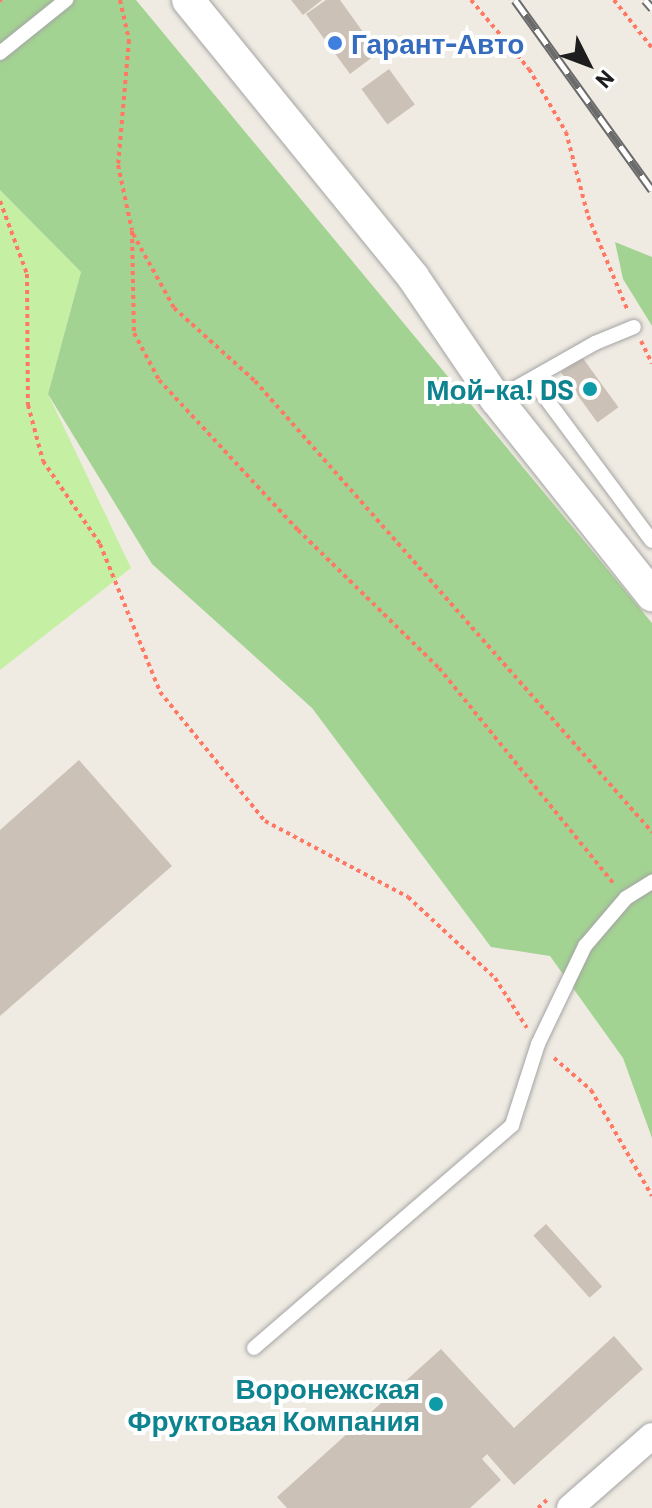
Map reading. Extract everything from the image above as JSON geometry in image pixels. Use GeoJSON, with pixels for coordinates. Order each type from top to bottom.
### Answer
{"type":"FeatureCollection","features":[{"type":"Feature","properties":{"kind":"street"},"geometry":{"type":"LineString","coordinates":[[188,0],[413,277],[496,399],[652,595]]}},
{"type":"Feature","properties":{"kind":"street"},"geometry":{"type":"LineString","coordinates":[[570,1508],[652,1436]]}},
{"type":"Feature","properties":{"kind":"lane"},"geometry":{"type":"LineString","coordinates":[[0,53],[66,0]]}},
{"type":"Feature","properties":{"kind":"lane"},"geometry":{"type":"LineString","coordinates":[[496,399],[533,381],[595,343],[634,327]]}},
{"type":"Feature","properties":{"kind":"lane"},"geometry":{"type":"LineString","coordinates":[[533,381],[652,541]]}},
{"type":"Feature","properties":{"kind":"lane"},"geometry":{"type":"LineString","coordinates":[[602,536],[633,516]]}},
{"type":"Feature","properties":{"kind":"lane"},"geometry":{"type":"LineString","coordinates":[[254,1348],[512,1125],[538,1044],[585,946],[626,898],[652,882]]}},
{"type":"Feature","properties":{"kind":"path"},"geometry":{"type":"LineString","coordinates":[[120,0],[129,40],[118,165],[132,231],[134,333],[159,380],[298,530],[439,668],[626,898]]}},
{"type":"Feature","properties":{"kind":"path"},"geometry":{"type":"LineString","coordinates":[[471,0],[529,69],[566,132],[588,216],[652,364]]}},
{"type":"Feature","properties":{"kind":"path"},"geometry":{"type":"LineString","coordinates":[[614,0],[652,48]]}},
{"type":"Feature","properties":{"kind":"path"},"geometry":{"type":"LineString","coordinates":[[0,201],[27,274],[28,405],[43,461],[100,544],[160,692],[265,821],[408,897],[495,978],[538,1044],[591,1090],[652,1196]]}},
{"type":"Feature","properties":{"kind":"path"},"geometry":{"type":"LineString","coordinates":[[132,231],[174,308],[255,381],[652,832]]}},
{"type":"Feature","properties":{"kind":"green space"},"geometry":{"type":"Polygon","coordinates":[[[0,0],[136,0],[652,623],[652,1138],[623,1058],[550,956],[491,947],[312,708],[152,564],[48,394],[81,272],[0,190],[0,0]]]}},
{"type":"Feature","properties":{"kind":"green space"},"geometry":{"type":"Polygon","coordinates":[[[0,190],[81,272],[48,394],[131,568],[0,670],[0,190]]]}},
{"type":"Feature","properties":{"kind":"green space"},"geometry":{"type":"Polygon","coordinates":[[[615,242],[652,257],[652,326],[623,279],[615,242]]]}},
{"type":"Feature","properties":{"kind":"building"},"geometry":{"type":"Polygon","coordinates":[[[291,0],[322,0],[303,15],[291,0]]]}},
{"type":"Feature","properties":{"kind":"building"},"geometry":{"type":"Polygon","coordinates":[[[326,0],[340,0],[378,53],[350,74],[306,14],[326,0]]]}},
{"type":"Feature","properties":{"kind":"building"},"geometry":{"type":"Polygon","coordinates":[[[389,69],[415,105],[387,125],[361,89],[389,69]]]}},
{"type":"Feature","properties":{"kind":"building","name":"Мой-ка! DS"},"geometry":{"type":"Polygon","coordinates":[[[582,357],[618,407],[597,422],[561,372],[582,357]]]}},
{"type":"Feature","properties":{"kind":"building"},"geometry":{"type":"Polygon","coordinates":[[[79,760],[172,866],[0,1016],[0,830],[79,760]]]}},
{"type":"Feature","properties":{"kind":"building"},"geometry":{"type":"Polygon","coordinates":[[[546,1224],[602,1286],[590,1298],[533,1235],[546,1224]]]}},
{"type":"Feature","properties":{"kind":"building","name":"Воронежская Фруктовая Компания"},"geometry":{"type":"Polygon","coordinates":[[[614,1336],[643,1369],[514,1485],[487,1454],[482,1459],[501,1480],[470,1508],[287,1508],[277,1497],[441,1349],[514,1428],[614,1336]]]}},
{"type":"Feature","properties":{"kind":"railway"},"geometry":{"type":"LineString","coordinates":[[515,0],[652,190]]}},
{"type":"Feature","properties":{"kind":"railway"},"geometry":{"type":"LineString","coordinates":[[645,0],[652,8]]}},
{"type":"Feature","properties":{"kind":"place","name":"Гарант-Авто"},"geometry":{"type":"Point","coordinates":[335,43]}},
{"type":"Feature","properties":{"kind":"place","name":"Мой-ка! DS"},"geometry":{"type":"Point","coordinates":[590,389]}},
{"type":"Feature","properties":{"kind":"place","name":"Воронежская Фруктовая Компания"},"geometry":{"type":"Point","coordinates":[436,1404]}}]}
